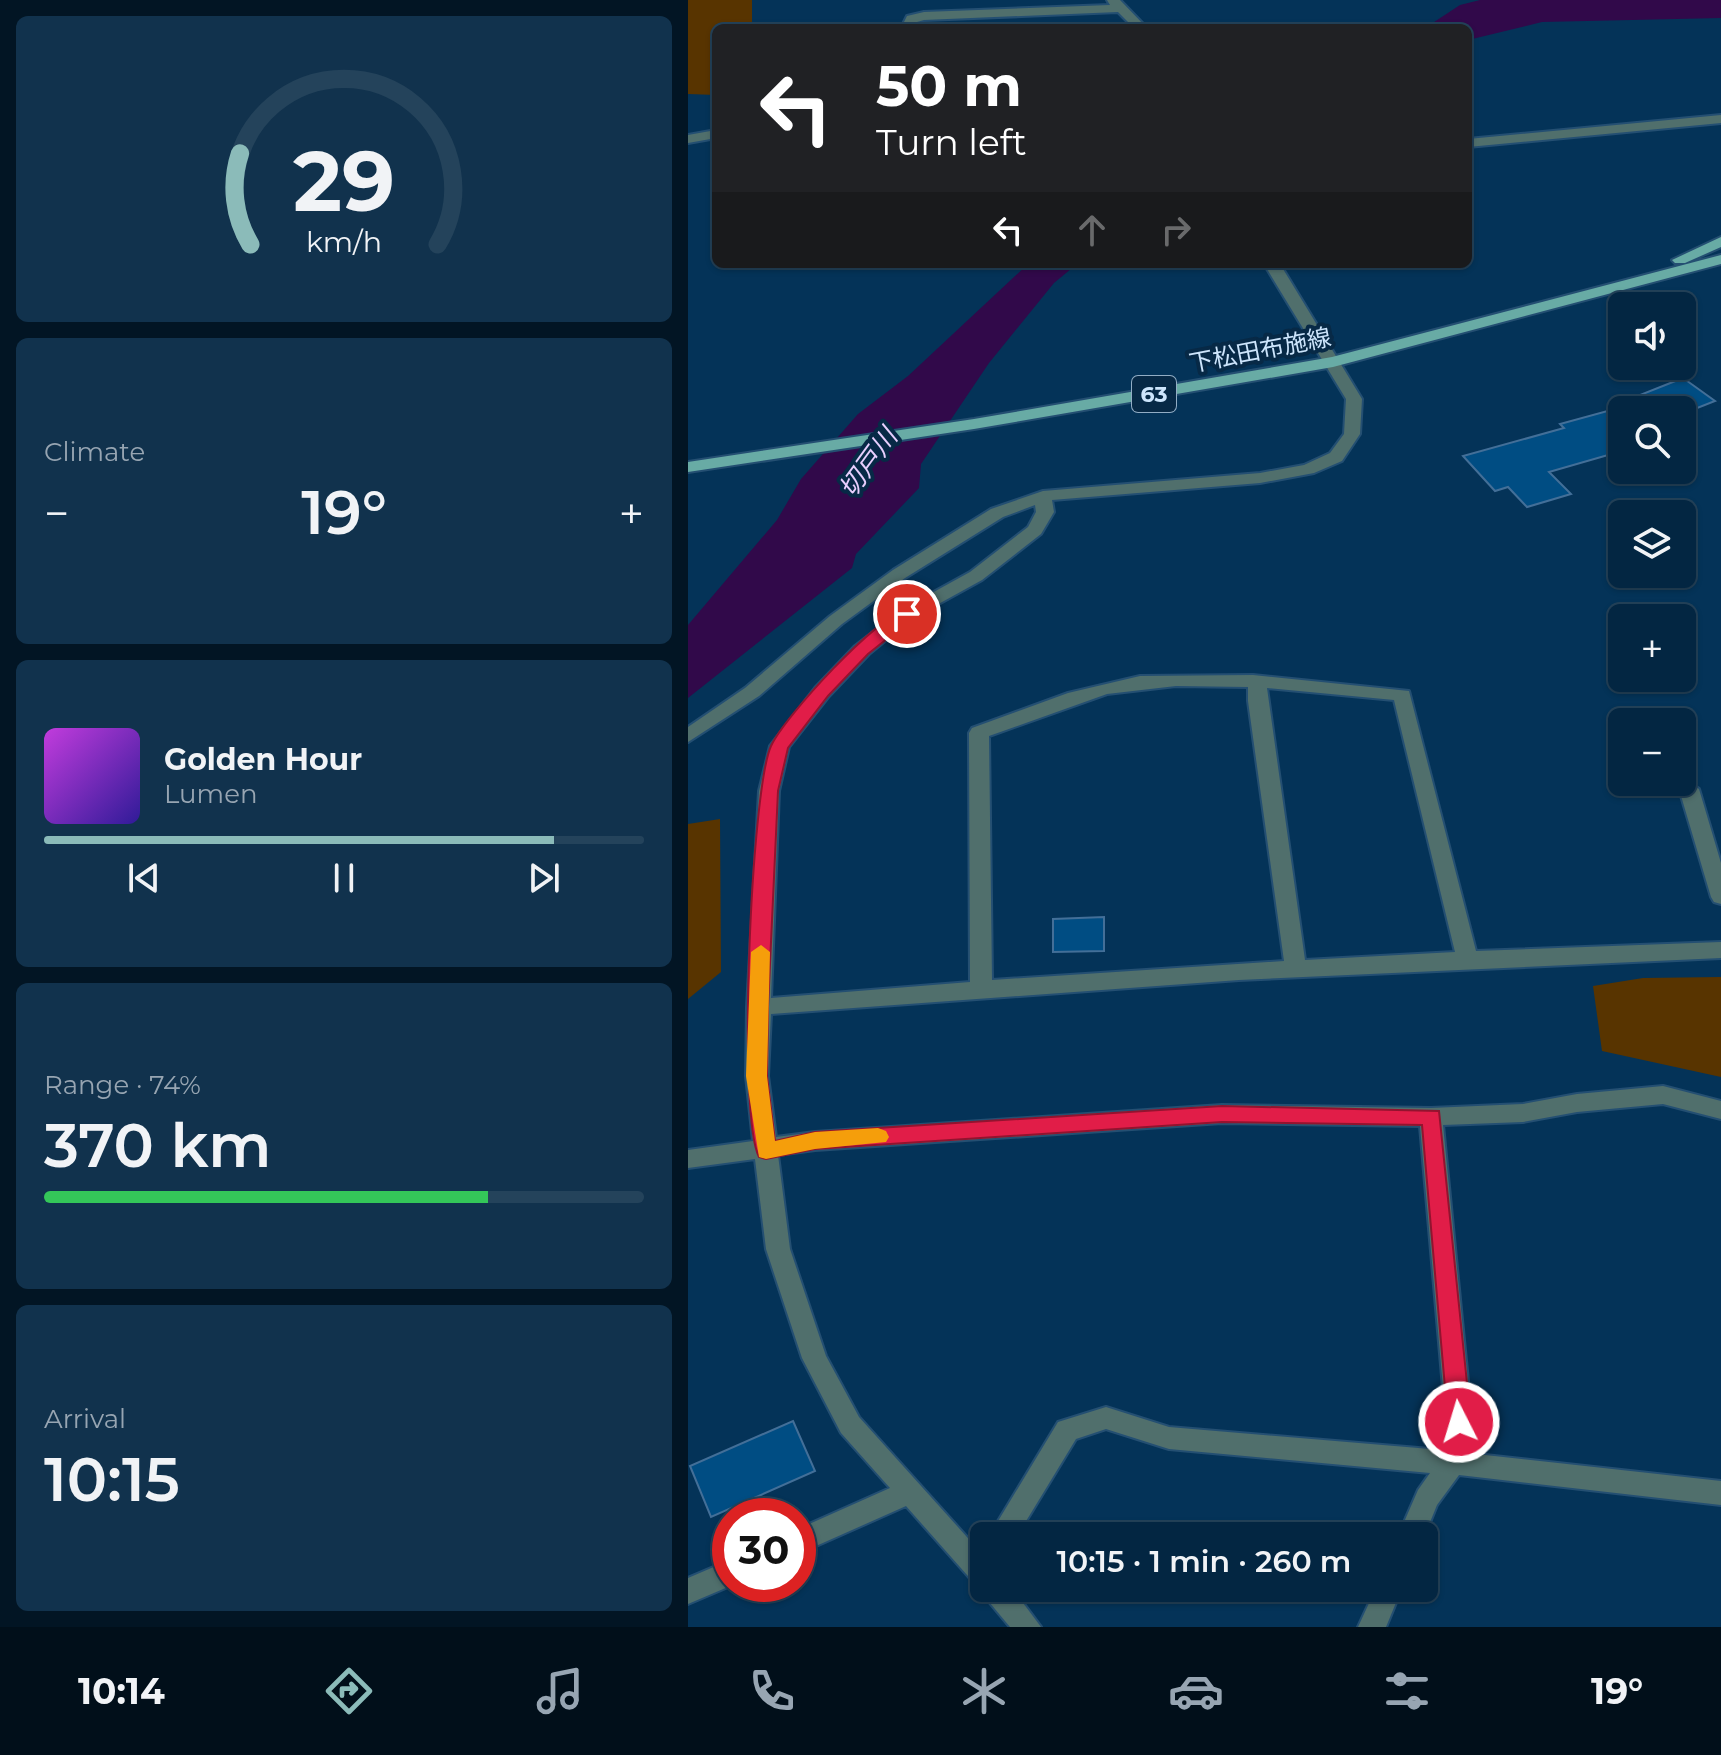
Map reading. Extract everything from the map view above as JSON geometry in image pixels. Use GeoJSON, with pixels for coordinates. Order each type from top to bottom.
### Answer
{"type":"FeatureCollection","features":[{"type":"Feature","properties":{"kind":"main road","name":"下松田布施線"},"geometry":{"type":"LineString","coordinates":[[1645,278],[1721,241]]}},
{"type":"Feature","properties":{"kind":"main road","name":"下松田布施線"},"geometry":{"type":"LineString","coordinates":[[688,467],[974,424],[1333,362],[1721,259]]}},
{"type":"Feature","properties":{"kind":"street"},"geometry":{"type":"LineString","coordinates":[[909,24],[912,19],[924,16],[1118,4],[1137,24]]}},
{"type":"Feature","properties":{"kind":"street"},"geometry":{"type":"LineString","coordinates":[[1472,143],[1721,119]]}},
{"type":"Feature","properties":{"kind":"street"},"geometry":{"type":"LineString","coordinates":[[688,139],[712,135]]}},
{"type":"Feature","properties":{"kind":"street"},"geometry":{"type":"LineString","coordinates":[[688,736],[752,692],[836,620],[899,574],[997,513],[1043,496],[1260,478],[1308,469],[1336,457],[1352,434],[1354,399],[1274,268]]}},
{"type":"Feature","properties":{"kind":"street"},"geometry":{"type":"LineString","coordinates":[[970,1553],[909,1492],[850,1425],[814,1358],[778,1249],[757,1076],[769,791],[780,746],[822,692],[862,650],[907,614],[976,576],[1035,530],[1045,512],[1043,496]]}},
{"type":"Feature","properties":{"kind":"street"},"geometry":{"type":"LineString","coordinates":[[981,988],[979,733],[1108,688],[1159,681],[1258,682],[1402,695],[1467,958]]}},
{"type":"Feature","properties":{"kind":"street"},"geometry":{"type":"LineString","coordinates":[[1258,682],[1257,701],[1295,967]]}},
{"type":"Feature","properties":{"kind":"street"},"geometry":{"type":"LineString","coordinates":[[1691,796],[1721,897]]}},
{"type":"Feature","properties":{"kind":"street"},"geometry":{"type":"LineString","coordinates":[[758,1007],[1295,967],[1721,950]]}},
{"type":"Feature","properties":{"kind":"street"},"geometry":{"type":"LineString","coordinates":[[688,1159],[766,1151],[815,1141],[1222,1114],[1431,1117],[1523,1113],[1577,1103],[1663,1095],[1721,1110]]}},
{"type":"Feature","properties":{"kind":"street"},"geometry":{"type":"LineString","coordinates":[[1417,1522],[1427,1498],[1453,1463],[1459,1422],[1431,1117]]}},
{"type":"Feature","properties":{"kind":"street"},"geometry":{"type":"LineString","coordinates":[[1011,1522],[1067,1430],[1106,1418],[1169,1438],[1453,1463],[1721,1493]]}},
{"type":"Feature","properties":{"kind":"street"},"geometry":{"type":"LineString","coordinates":[[816,1534],[909,1492]]}},
{"type":"Feature","properties":{"kind":"street"},"geometry":{"type":"LineString","coordinates":[[688,1591],[712,1581]]}},
{"type":"Feature","properties":{"kind":"street"},"geometry":{"type":"LineString","coordinates":[[1006,1602],[1027,1627]]}},
{"type":"Feature","properties":{"kind":"street"},"geometry":{"type":"LineString","coordinates":[[1372,1627],[1383,1602]]}},
{"type":"Feature","properties":{"kind":"shaded area"},"geometry":{"type":"Polygon","coordinates":[[[688,0],[752,0],[752,24],[712,24],[712,95],[688,94],[688,0]]]}},
{"type":"Feature","properties":{"kind":"shaded area"},"geometry":{"type":"Polygon","coordinates":[[[720,819],[721,972],[688,999],[688,824],[720,819]]]}},
{"type":"Feature","properties":{"kind":"shaded area"},"geometry":{"type":"Polygon","coordinates":[[[1721,977],[1721,1077],[1602,1051],[1593,986],[1643,978],[1721,977]]]}},
{"type":"Feature","properties":{"kind":"water"},"geometry":{"type":"Polygon","coordinates":[[[1480,0],[1721,0],[1721,18],[1542,22],[1472,39],[1472,24],[1431,24],[1460,5],[1480,0]]]}},
{"type":"Feature","properties":{"kind":"water","name":"切戸川"},"geometry":{"type":"Polygon","coordinates":[[[1024,268],[1072,268],[1054,283],[989,363],[921,464],[919,488],[856,554],[852,568],[688,698],[688,625],[777,520],[801,479],[858,414],[908,376],[1024,268]]]}},
{"type":"Feature","properties":{"kind":"building"},"geometry":{"type":"Polygon","coordinates":[[[1678,380],[1686,380],[1715,401],[1696,408],[1696,396],[1640,395],[1678,380]]]}},
{"type":"Feature","properties":{"kind":"building"},"geometry":{"type":"Polygon","coordinates":[[[1608,411],[1608,455],[1549,472],[1571,494],[1527,507],[1508,487],[1495,491],[1463,456],[1564,428],[1560,424],[1608,411]]]}},
{"type":"Feature","properties":{"kind":"building"},"geometry":{"type":"Polygon","coordinates":[[[1104,917],[1104,951],[1053,952],[1053,919],[1104,917]]]}},
{"type":"Feature","properties":{"kind":"building"},"geometry":{"type":"Polygon","coordinates":[[[793,1421],[815,1471],[754,1498],[712,1498],[711,1517],[690,1466],[793,1421]]]}},
{"type":"Feature","properties":{"kind":"slow traffic"},"geometry":{"type":"LineString","coordinates":[[761,952],[757,1076],[766,1151],[815,1141],[878,1137]]}},
{"type":"Feature","properties":{"kind":"route"},"geometry":{"type":"LineString","coordinates":[[907,614],[862,650],[822,692],[780,746],[769,791],[758,1007],[757,1076],[766,1151],[815,1141],[1222,1114],[1431,1117],[1459,1422]]}}]}
